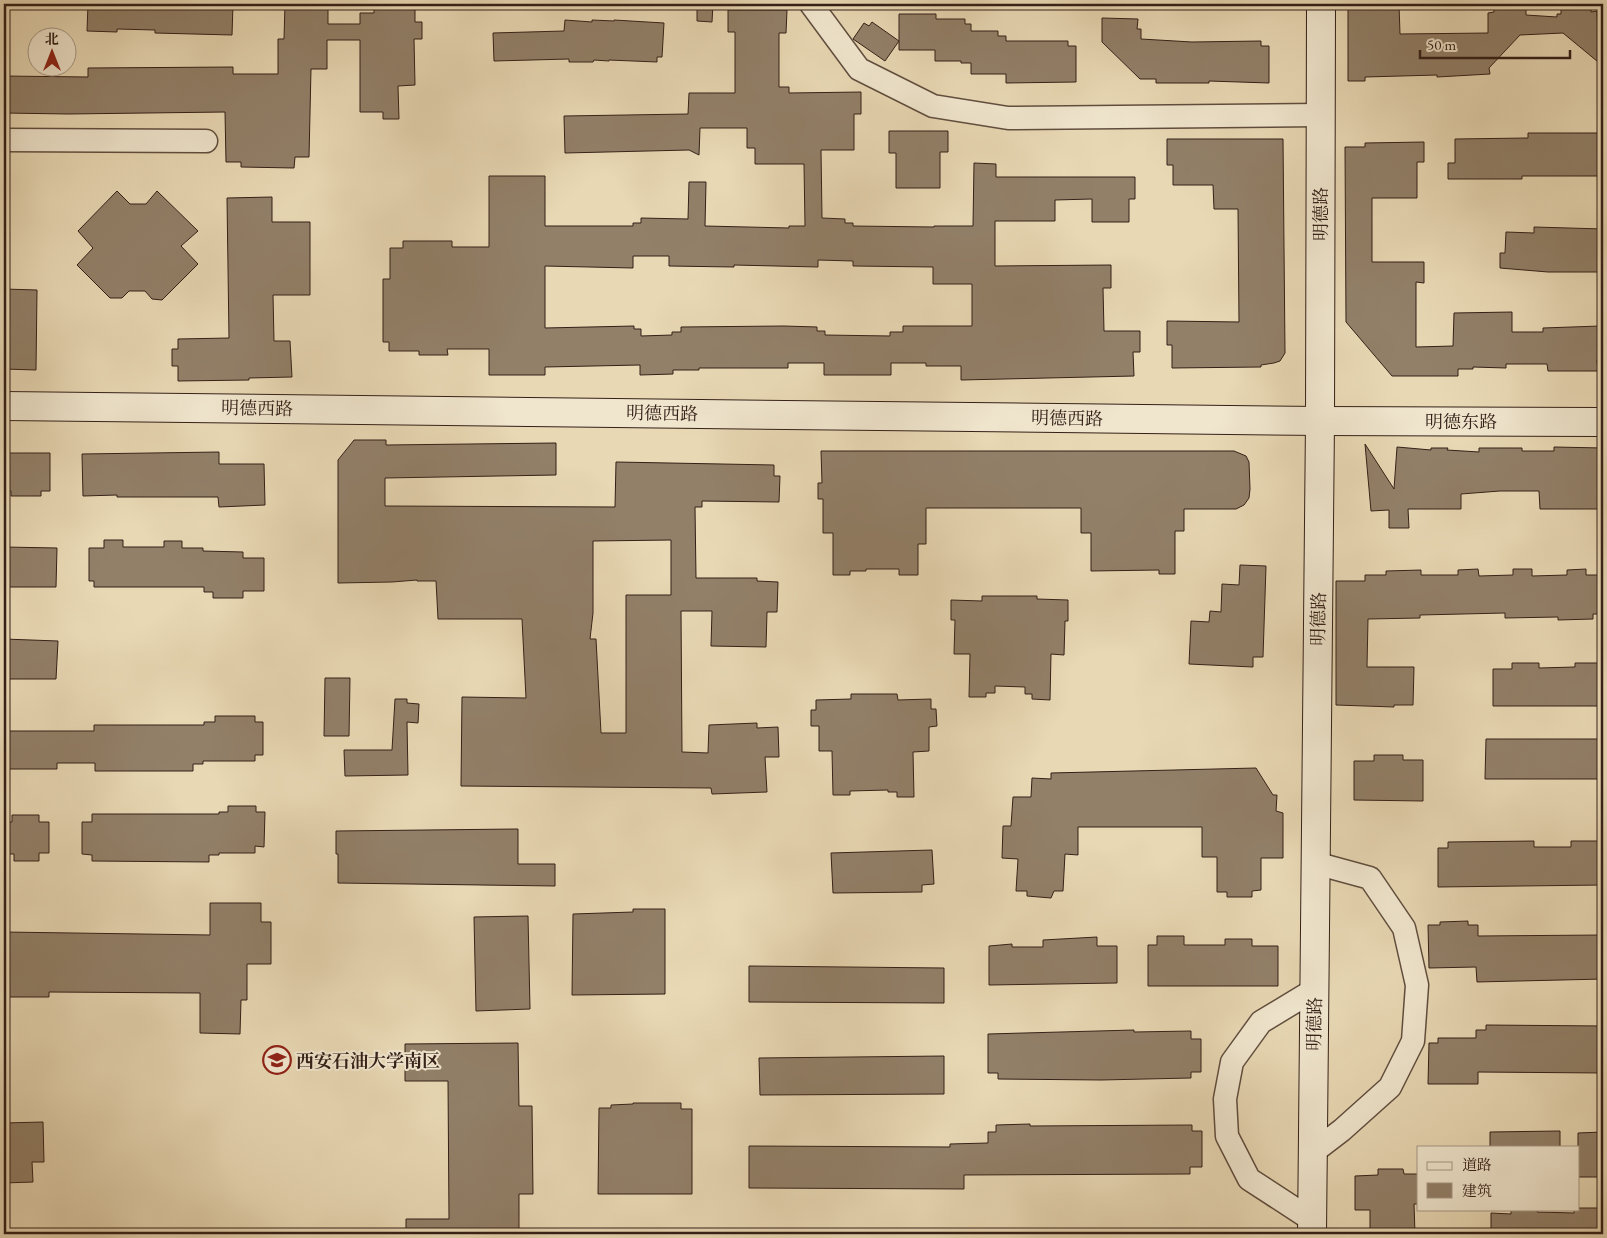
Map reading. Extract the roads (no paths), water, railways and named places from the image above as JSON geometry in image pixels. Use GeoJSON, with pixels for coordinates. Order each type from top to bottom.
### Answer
{"type":"FeatureCollection","features":[{"type":"Feature","properties":{"kind":"street"},"geometry":{"type":"LineString","coordinates":[[811,4],[859,69],[933,106],[1008,118],[1320,115]]}},
{"type":"Feature","properties":{"kind":"street","name":"明德路"},"geometry":{"type":"LineString","coordinates":[[1312,1227],[1320,421],[1321,4]]}},
{"type":"Feature","properties":{"kind":"street"},"geometry":{"type":"LineString","coordinates":[[4,140],[206,141]]}},
{"type":"Feature","properties":{"kind":"street","name":"明德西路"},"geometry":{"type":"LineString","coordinates":[[4,406],[1320,421]]}},
{"type":"Feature","properties":{"kind":"street","name":"明德东路"},"geometry":{"type":"LineString","coordinates":[[1320,421],[1603,422]]}},
{"type":"Feature","properties":{"kind":"street"},"geometry":{"type":"LineString","coordinates":[[1312,1153],[1342,1130],[1390,1087],[1413,1041],[1416,986],[1404,928],[1370,878],[1315,863]]}},
{"type":"Feature","properties":{"kind":"street"},"geometry":{"type":"LineString","coordinates":[[1312,1227],[1249,1179],[1227,1136],[1225,1099],[1232,1062],[1261,1022],[1314,990]]}},
{"type":"Feature","properties":{"kind":"place","name":"西安石油大学南区"},"geometry":{"type":"Point","coordinates":[277,1060]}}]}
